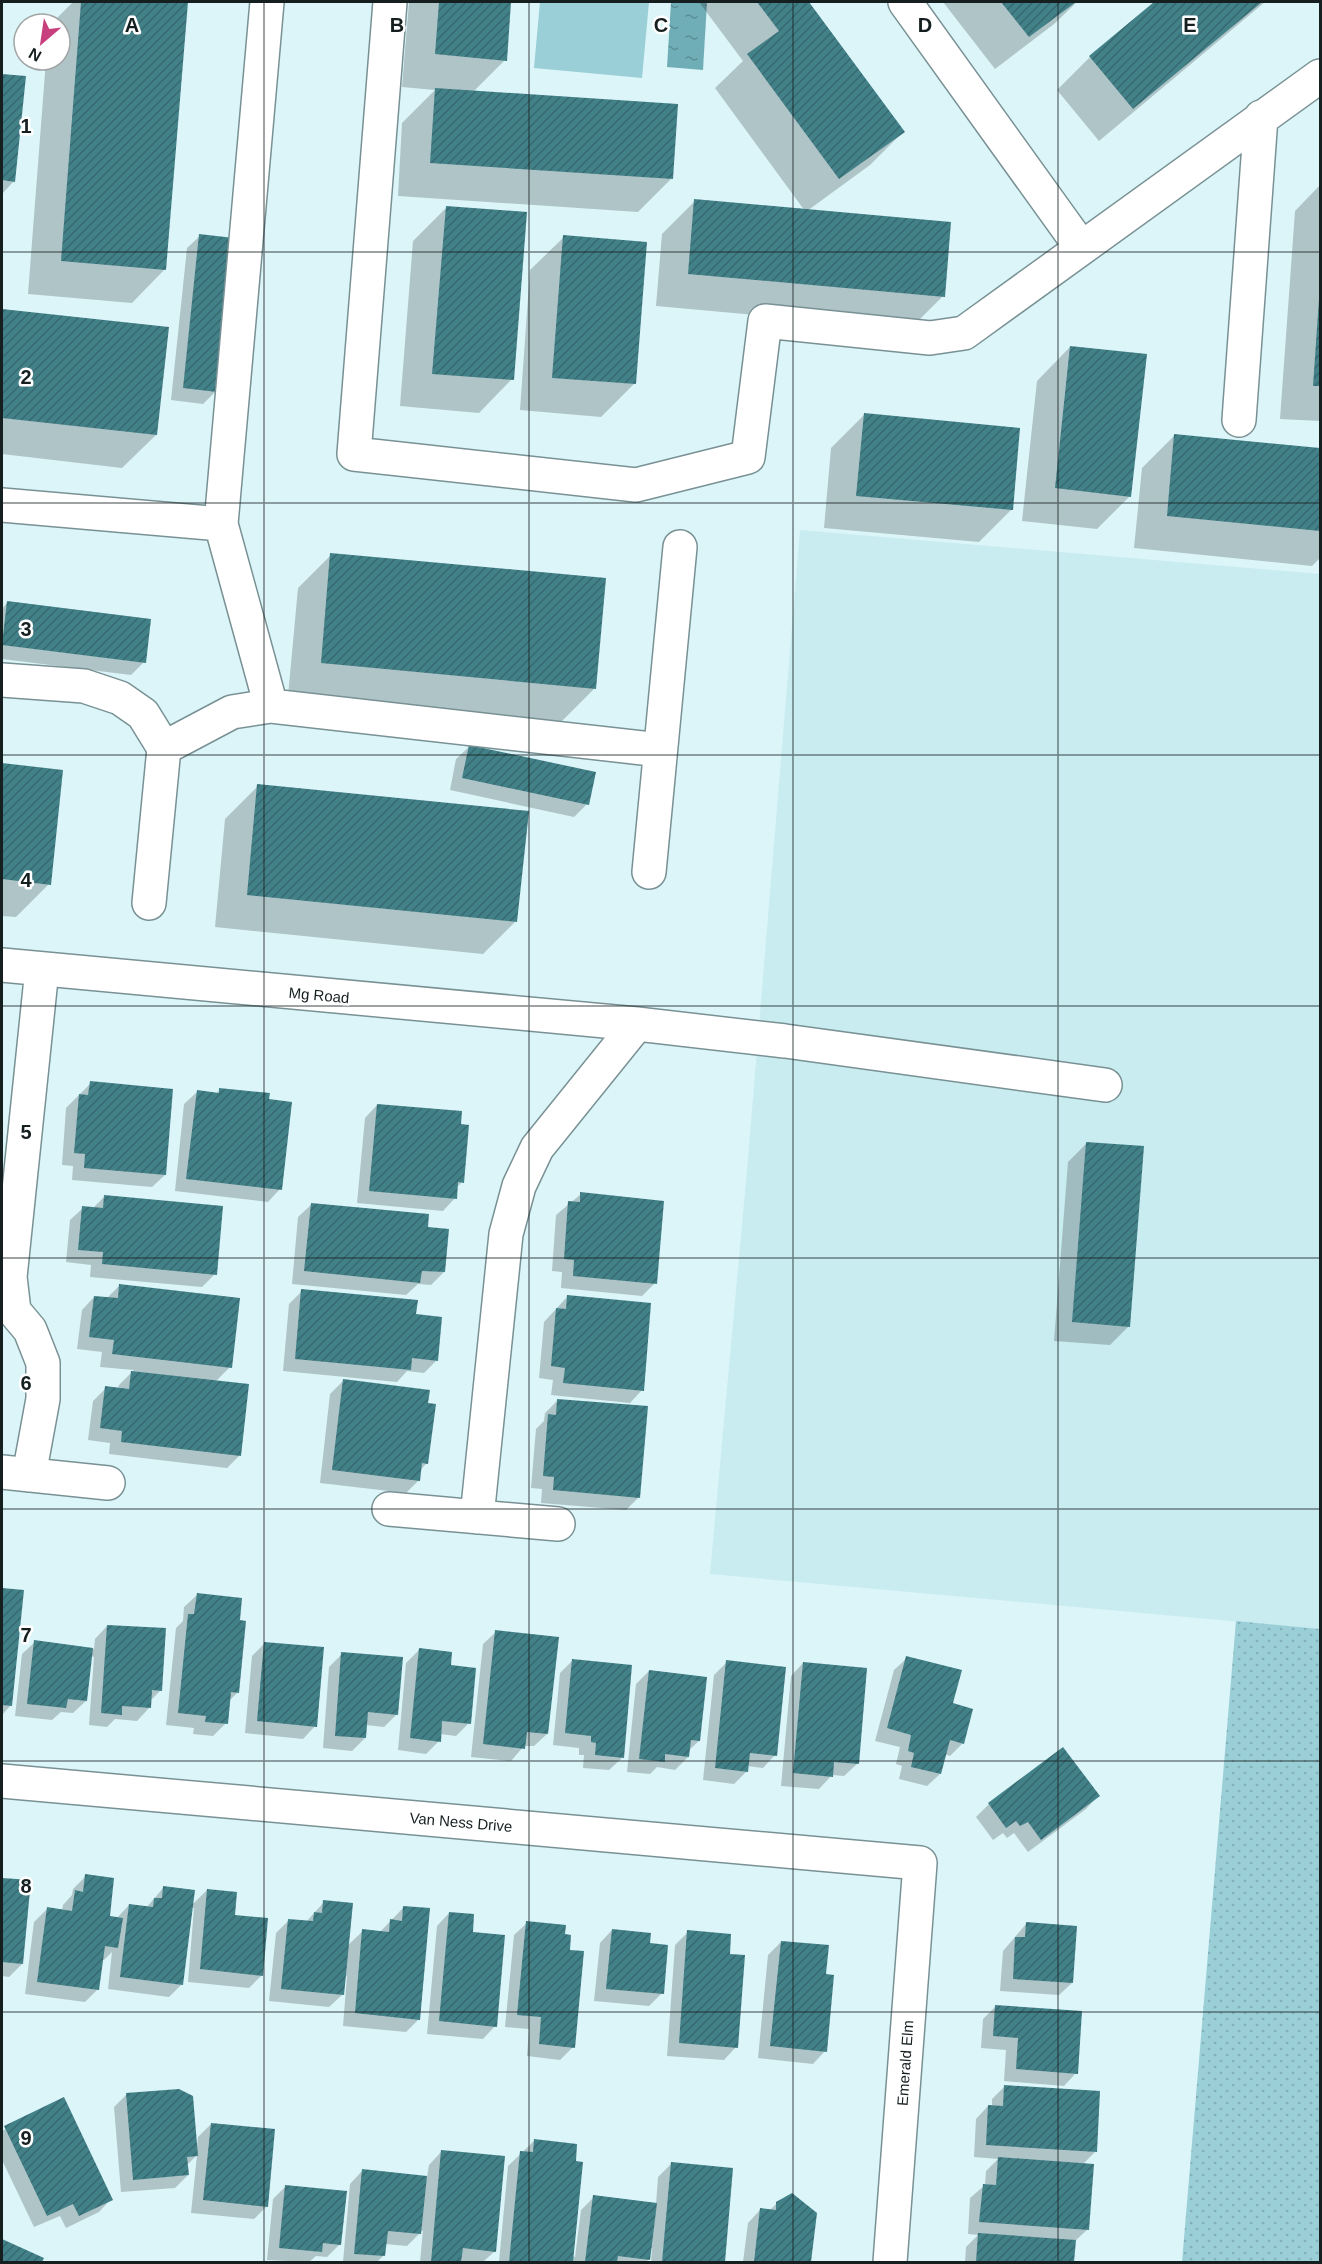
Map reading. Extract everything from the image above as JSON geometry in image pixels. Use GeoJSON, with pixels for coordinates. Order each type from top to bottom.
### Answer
{"type":"FeatureCollection","features":[{"type":"Feature","properties":{"kind":"street"},"geometry":{"type":"LineString","coordinates":[[267,2],[221,524],[271,706]]}},
{"type":"Feature","properties":{"kind":"street"},"geometry":{"type":"LineString","coordinates":[[390,2],[354,454],[636,485],[748,457],[765,321],[930,338],[964,333],[1320,76]]}},
{"type":"Feature","properties":{"kind":"street"},"geometry":{"type":"LineString","coordinates":[[905,2],[1081,247]]}},
{"type":"Feature","properties":{"kind":"street"},"geometry":{"type":"LineString","coordinates":[[1239,420],[1261,117]]}},
{"type":"Feature","properties":{"kind":"street"},"geometry":{"type":"LineString","coordinates":[[2,505],[221,524]]}},
{"type":"Feature","properties":{"kind":"street"},"geometry":{"type":"LineString","coordinates":[[649,872],[680,547]]}},
{"type":"Feature","properties":{"kind":"street"},"geometry":{"type":"LineString","coordinates":[[2,680],[84,686],[120,698],[143,714],[164,748],[149,903]]}},
{"type":"Feature","properties":{"kind":"street"},"geometry":{"type":"LineString","coordinates":[[164,748],[232,712],[271,706],[660,750]]}},
{"type":"Feature","properties":{"kind":"street","name":"Mg Road"},"geometry":{"type":"LineString","coordinates":[[2,965],[637,1024],[785,1041],[1105,1085]]}},
{"type":"Feature","properties":{"kind":"street"},"geometry":{"type":"LineString","coordinates":[[42,969],[10,1277],[15,1311],[30,1330],[43,1363],[43,1399],[15,1473],[108,1483]]}},
{"type":"Feature","properties":{"kind":"street"},"geometry":{"type":"LineString","coordinates":[[477,1517],[506,1234],[519,1186],[537,1148],[637,1024]]}},
{"type":"Feature","properties":{"kind":"street"},"geometry":{"type":"LineString","coordinates":[[389,1509],[558,1524]]}},
{"type":"Feature","properties":{"kind":"street","name":"Van Ness Drive"},"geometry":{"type":"LineString","coordinates":[[2,1780],[920,1863]]}},
{"type":"Feature","properties":{"kind":"street","name":"Emerald Elm"},"geometry":{"type":"LineString","coordinates":[[890,2262],[920,1863]]}},
{"type":"Feature","properties":{"kind":"shaded area"},"geometry":{"type":"Polygon","coordinates":[[[540,2],[649,2],[642,78],[534,68],[540,2]]]}},
{"type":"Feature","properties":{"kind":"shaded area"},"geometry":{"type":"Polygon","coordinates":[[[800,530],[1320,574],[1320,1629],[710,1574],[747,1171],[800,530]]]}},
{"type":"Feature","properties":{"kind":"shaded area"},"geometry":{"type":"Polygon","coordinates":[[[1236,1621],[1320,1629],[1320,2262],[1182,2262],[1236,1621]]]}},
{"type":"Feature","properties":{"kind":"water"},"geometry":{"type":"Polygon","coordinates":[[[671,2],[707,2],[703,70],[667,67],[671,2]]]}},
{"type":"Feature","properties":{"kind":"building"},"geometry":{"type":"Polygon","coordinates":[[[81,2],[188,2],[166,270],[61,261],[81,2]]]}},
{"type":"Feature","properties":{"kind":"building"},"geometry":{"type":"Polygon","coordinates":[[[439,2],[511,2],[507,61],[435,54],[439,2]]]}},
{"type":"Feature","properties":{"kind":"building"},"geometry":{"type":"Polygon","coordinates":[[[757,2],[809,2],[905,132],[839,179],[747,54],[779,31],[757,2]]]}},
{"type":"Feature","properties":{"kind":"building"},"geometry":{"type":"Polygon","coordinates":[[[1001,2],[1076,2],[1029,37],[1001,2]]]}},
{"type":"Feature","properties":{"kind":"building"},"geometry":{"type":"Polygon","coordinates":[[[1154,2],[1262,2],[1133,109],[1089,56],[1154,2]]]}},
{"type":"Feature","properties":{"kind":"building"},"geometry":{"type":"Polygon","coordinates":[[[2,74],[26,76],[15,182],[2,180],[2,74]]]}},
{"type":"Feature","properties":{"kind":"building"},"geometry":{"type":"Polygon","coordinates":[[[435,88],[678,104],[673,179],[430,163],[435,88]]]}},
{"type":"Feature","properties":{"kind":"building"},"geometry":{"type":"Polygon","coordinates":[[[694,199],[951,222],[945,297],[688,274],[694,199]]]}},
{"type":"Feature","properties":{"kind":"building"},"geometry":{"type":"Polygon","coordinates":[[[446,206],[527,212],[514,380],[432,374],[446,206]]]}},
{"type":"Feature","properties":{"kind":"building"},"geometry":{"type":"Polygon","coordinates":[[[199,234],[234,238],[217,392],[183,388],[199,234]]]}},
{"type":"Feature","properties":{"kind":"building"},"geometry":{"type":"Polygon","coordinates":[[[563,235],[647,242],[636,384],[552,378],[563,235]]]}},
{"type":"Feature","properties":{"kind":"building"},"geometry":{"type":"Polygon","coordinates":[[[1319,299],[1320,386],[1313,386],[1319,299]]]}},
{"type":"Feature","properties":{"kind":"building"},"geometry":{"type":"Polygon","coordinates":[[[2,309],[169,327],[157,435],[2,418],[2,309]]]}},
{"type":"Feature","properties":{"kind":"building"},"geometry":{"type":"Polygon","coordinates":[[[1070,346],[1147,354],[1131,497],[1055,488],[1070,346]]]}},
{"type":"Feature","properties":{"kind":"building"},"geometry":{"type":"Polygon","coordinates":[[[864,413],[1020,428],[1013,510],[856,496],[864,413]]]}},
{"type":"Feature","properties":{"kind":"building"},"geometry":{"type":"Polygon","coordinates":[[[1174,434],[1320,448],[1320,531],[1167,516],[1174,434]]]}},
{"type":"Feature","properties":{"kind":"building"},"geometry":{"type":"Polygon","coordinates":[[[330,553],[606,578],[596,689],[321,663],[330,553]]]}},
{"type":"Feature","properties":{"kind":"building"},"geometry":{"type":"Polygon","coordinates":[[[7,601],[151,619],[146,663],[2,645],[7,601]]]}},
{"type":"Feature","properties":{"kind":"building"},"geometry":{"type":"Polygon","coordinates":[[[469,745],[596,772],[589,805],[462,778],[469,745]]]}},
{"type":"Feature","properties":{"kind":"building"},"geometry":{"type":"Polygon","coordinates":[[[2,763],[63,770],[51,885],[2,879],[2,763]]]}},
{"type":"Feature","properties":{"kind":"building"},"geometry":{"type":"Polygon","coordinates":[[[257,784],[529,811],[517,922],[247,895],[257,784]]]}},
{"type":"Feature","properties":{"kind":"building"},"geometry":{"type":"Polygon","coordinates":[[[90,1081],[173,1089],[166,1175],[84,1168],[85,1154],[74,1153],[79,1094],[88,1095],[90,1081]]]}},
{"type":"Feature","properties":{"kind":"building"},"geometry":{"type":"Polygon","coordinates":[[[219,1088],[270,1093],[269,1099],[292,1102],[282,1190],[186,1179],[197,1090],[219,1093],[219,1088]]]}},
{"type":"Feature","properties":{"kind":"building"},"geometry":{"type":"Polygon","coordinates":[[[377,1104],[462,1111],[461,1124],[469,1125],[464,1183],[458,1182],[457,1199],[369,1191],[377,1104]]]}},
{"type":"Feature","properties":{"kind":"building"},"geometry":{"type":"Polygon","coordinates":[[[1086,1142],[1144,1146],[1130,1327],[1072,1322],[1086,1142]]]}},
{"type":"Feature","properties":{"kind":"building"},"geometry":{"type":"Polygon","coordinates":[[[580,1192],[664,1201],[657,1284],[573,1276],[574,1260],[564,1259],[568,1201],[580,1202],[580,1192]]]}},
{"type":"Feature","properties":{"kind":"building"},"geometry":{"type":"Polygon","coordinates":[[[104,1195],[223,1206],[217,1275],[102,1264],[103,1252],[78,1250],[82,1206],[103,1208],[104,1195]]]}},
{"type":"Feature","properties":{"kind":"building"},"geometry":{"type":"Polygon","coordinates":[[[311,1203],[429,1214],[428,1227],[449,1229],[445,1272],[422,1271],[420,1283],[304,1271],[311,1203]]]}},
{"type":"Feature","properties":{"kind":"building"},"geometry":{"type":"Polygon","coordinates":[[[119,1284],[240,1298],[232,1368],[112,1354],[114,1340],[89,1337],[94,1296],[118,1298],[119,1284]]]}},
{"type":"Feature","properties":{"kind":"building"},"geometry":{"type":"Polygon","coordinates":[[[301,1289],[418,1300],[416,1314],[442,1317],[438,1361],[412,1358],[411,1370],[295,1359],[301,1289]]]}},
{"type":"Feature","properties":{"kind":"building"},"geometry":{"type":"Polygon","coordinates":[[[567,1295],[651,1303],[644,1391],[563,1383],[565,1368],[551,1366],[556,1308],[566,1309],[567,1295]]]}},
{"type":"Feature","properties":{"kind":"building"},"geometry":{"type":"Polygon","coordinates":[[[131,1371],[249,1384],[241,1456],[121,1442],[122,1431],[100,1428],[105,1386],[129,1389],[131,1371]]]}},
{"type":"Feature","properties":{"kind":"building"},"geometry":{"type":"Polygon","coordinates":[[[343,1379],[430,1390],[428,1403],[436,1404],[428,1464],[422,1463],[420,1481],[332,1470],[343,1379]]]}},
{"type":"Feature","properties":{"kind":"building"},"geometry":{"type":"Polygon","coordinates":[[[557,1399],[648,1406],[640,1498],[553,1490],[554,1477],[543,1476],[548,1414],[556,1415],[557,1399]]]}},
{"type":"Feature","properties":{"kind":"building"},"geometry":{"type":"Polygon","coordinates":[[[2,1588],[24,1590],[12,1706],[2,1705],[2,1588]]]}},
{"type":"Feature","properties":{"kind":"building"},"geometry":{"type":"Polygon","coordinates":[[[197,1593],[242,1598],[240,1620],[246,1621],[239,1693],[231,1692],[228,1724],[205,1722],[206,1716],[178,1713],[188,1614],[194,1614],[197,1593]]]}},
{"type":"Feature","properties":{"kind":"building"},"geometry":{"type":"Polygon","coordinates":[[[107,1625],[166,1628],[162,1691],[152,1690],[151,1708],[122,1706],[122,1715],[101,1713],[107,1625]]]}},
{"type":"Feature","properties":{"kind":"building"},"geometry":{"type":"Polygon","coordinates":[[[495,1630],[559,1637],[548,1734],[527,1732],[525,1749],[483,1744],[495,1630]]]}},
{"type":"Feature","properties":{"kind":"building"},"geometry":{"type":"Polygon","coordinates":[[[34,1640],[93,1648],[87,1701],[68,1699],[66,1708],[27,1704],[34,1640]]]}},
{"type":"Feature","properties":{"kind":"building"},"geometry":{"type":"Polygon","coordinates":[[[264,1642],[324,1647],[317,1727],[257,1721],[264,1642]]]}},
{"type":"Feature","properties":{"kind":"building"},"geometry":{"type":"Polygon","coordinates":[[[419,1648],[452,1652],[451,1665],[476,1668],[471,1724],[442,1721],[441,1742],[410,1738],[419,1648]]]}},
{"type":"Feature","properties":{"kind":"building"},"geometry":{"type":"Polygon","coordinates":[[[341,1652],[403,1657],[398,1715],[368,1712],[366,1738],[335,1736],[341,1652]]]}},
{"type":"Feature","properties":{"kind":"building"},"geometry":{"type":"Polygon","coordinates":[[[906,1656],[962,1670],[953,1703],[973,1709],[964,1744],[950,1740],[941,1774],[911,1767],[914,1753],[908,1751],[911,1735],[887,1728],[906,1656]]]}},
{"type":"Feature","properties":{"kind":"building"},"geometry":{"type":"Polygon","coordinates":[[[572,1659],[632,1665],[624,1758],[595,1755],[596,1743],[591,1742],[591,1736],[565,1733],[572,1659]]]}},
{"type":"Feature","properties":{"kind":"building"},"geometry":{"type":"Polygon","coordinates":[[[726,1660],[786,1667],[777,1756],[750,1753],[748,1772],[715,1768],[726,1660]]]}},
{"type":"Feature","properties":{"kind":"building"},"geometry":{"type":"Polygon","coordinates":[[[803,1662],[867,1668],[859,1764],[834,1762],[833,1777],[793,1773],[803,1662]]]}},
{"type":"Feature","properties":{"kind":"building"},"geometry":{"type":"Polygon","coordinates":[[[649,1670],[707,1677],[700,1741],[691,1740],[689,1757],[665,1754],[665,1762],[639,1759],[649,1670]]]}},
{"type":"Feature","properties":{"kind":"building"},"geometry":{"type":"Polygon","coordinates":[[[1063,1747],[1100,1796],[1041,1840],[1028,1822],[1020,1826],[1016,1821],[1006,1828],[988,1803],[1063,1747]]]}},
{"type":"Feature","properties":{"kind":"building"},"geometry":{"type":"Polygon","coordinates":[[[85,1874],[114,1878],[110,1916],[123,1918],[118,1948],[105,1946],[99,1990],[37,1982],[47,1907],[72,1911],[75,1890],[83,1892],[85,1874]]]}},
{"type":"Feature","properties":{"kind":"building"},"geometry":{"type":"Polygon","coordinates":[[[2,1878],[31,1880],[23,1964],[2,1962],[2,1878]]]}},
{"type":"Feature","properties":{"kind":"building"},"geometry":{"type":"Polygon","coordinates":[[[163,1886],[195,1890],[183,1985],[120,1977],[129,1904],[153,1907],[154,1898],[162,1898],[163,1886]]]}},
{"type":"Feature","properties":{"kind":"building"},"geometry":{"type":"Polygon","coordinates":[[[207,1889],[237,1892],[235,1915],[268,1918],[263,1976],[200,1969],[207,1889]]]}},
{"type":"Feature","properties":{"kind":"building"},"geometry":{"type":"Polygon","coordinates":[[[323,1900],[353,1903],[344,1995],[281,1989],[288,1919],[313,1921],[314,1912],[322,1913],[323,1900]]]}},
{"type":"Feature","properties":{"kind":"building"},"geometry":{"type":"Polygon","coordinates":[[[403,1906],[430,1908],[420,2020],[355,2013],[362,1929],[389,1932],[390,1919],[402,1921],[403,1906]]]}},
{"type":"Feature","properties":{"kind":"building"},"geometry":{"type":"Polygon","coordinates":[[[449,1912],[474,1914],[473,1932],[505,1935],[497,2027],[439,2021],[449,1912]]]}},
{"type":"Feature","properties":{"kind":"building"},"geometry":{"type":"Polygon","coordinates":[[[526,1921],[566,1925],[565,1934],[571,1935],[570,1950],[584,1951],[575,2048],[539,2044],[541,2017],[517,2015],[526,1921]]]}},
{"type":"Feature","properties":{"kind":"building"},"geometry":{"type":"Polygon","coordinates":[[[1026,1922],[1077,1926],[1073,1983],[1013,1979],[1015,1937],[1025,1937],[1026,1922]]]}},
{"type":"Feature","properties":{"kind":"building"},"geometry":{"type":"Polygon","coordinates":[[[612,1929],[651,1933],[650,1943],[668,1945],[664,1994],[606,1989],[612,1929]]]}},
{"type":"Feature","properties":{"kind":"building"},"geometry":{"type":"Polygon","coordinates":[[[687,1930],[731,1934],[730,1954],[745,1955],[738,2048],[679,2043],[687,1930]]]}},
{"type":"Feature","properties":{"kind":"building"},"geometry":{"type":"Polygon","coordinates":[[[781,1941],[829,1945],[826,1974],[834,1975],[827,2052],[770,2046],[781,1941]]]}},
{"type":"Feature","properties":{"kind":"building"},"geometry":{"type":"Polygon","coordinates":[[[995,2005],[1082,2011],[1078,2074],[1016,2069],[1018,2038],[993,2036],[995,2005]]]}},
{"type":"Feature","properties":{"kind":"building"},"geometry":{"type":"Polygon","coordinates":[[[1004,2085],[1100,2091],[1097,2152],[986,2145],[988,2105],[1003,2106],[1004,2085]]]}},
{"type":"Feature","properties":{"kind":"building"},"geometry":{"type":"Polygon","coordinates":[[[179,2089],[193,2096],[198,2156],[187,2157],[189,2175],[133,2180],[126,2093],[179,2089]]]}},
{"type":"Feature","properties":{"kind":"building"},"geometry":{"type":"Polygon","coordinates":[[[64,2097],[113,2200],[79,2216],[73,2204],[47,2216],[4,2126],[64,2097]]]}},
{"type":"Feature","properties":{"kind":"building"},"geometry":{"type":"Polygon","coordinates":[[[211,2123],[275,2129],[268,2207],[203,2200],[211,2123]]]}},
{"type":"Feature","properties":{"kind":"building"},"geometry":{"type":"Polygon","coordinates":[[[534,2139],[577,2144],[576,2161],[583,2162],[573,2262],[509,2262],[520,2151],[533,2152],[534,2139]]]}},
{"type":"Feature","properties":{"kind":"building"},"geometry":{"type":"Polygon","coordinates":[[[441,2150],[505,2156],[496,2252],[463,2248],[461,2262],[431,2262],[441,2150]]]}},
{"type":"Feature","properties":{"kind":"building"},"geometry":{"type":"Polygon","coordinates":[[[998,2157],[1094,2164],[1089,2230],[979,2222],[983,2184],[996,2185],[998,2157]]]}},
{"type":"Feature","properties":{"kind":"building"},"geometry":{"type":"Polygon","coordinates":[[[671,2162],[733,2168],[725,2262],[662,2262],[671,2162]]]}},
{"type":"Feature","properties":{"kind":"building"},"geometry":{"type":"Polygon","coordinates":[[[362,2169],[427,2176],[421,2234],[388,2231],[385,2256],[354,2254],[362,2169]]]}},
{"type":"Feature","properties":{"kind":"building"},"geometry":{"type":"Polygon","coordinates":[[[285,2185],[347,2191],[341,2245],[323,2243],[322,2252],[279,2248],[285,2185]]]}},
{"type":"Feature","properties":{"kind":"building"},"geometry":{"type":"Polygon","coordinates":[[[792,2193],[817,2213],[811,2262],[754,2262],[760,2208],[776,2210],[776,2202],[792,2193]]]}},
{"type":"Feature","properties":{"kind":"building"},"geometry":{"type":"Polygon","coordinates":[[[593,2195],[657,2203],[650,2260],[618,2256],[617,2262],[585,2262],[593,2195]]]}},
{"type":"Feature","properties":{"kind":"building"},"geometry":{"type":"Polygon","coordinates":[[[978,2233],[1076,2240],[1074,2262],[976,2262],[978,2233]]]}},
{"type":"Feature","properties":{"kind":"building"},"geometry":{"type":"Polygon","coordinates":[[[2,2239],[44,2258],[42,2262],[2,2262],[2,2239]]]}}]}
